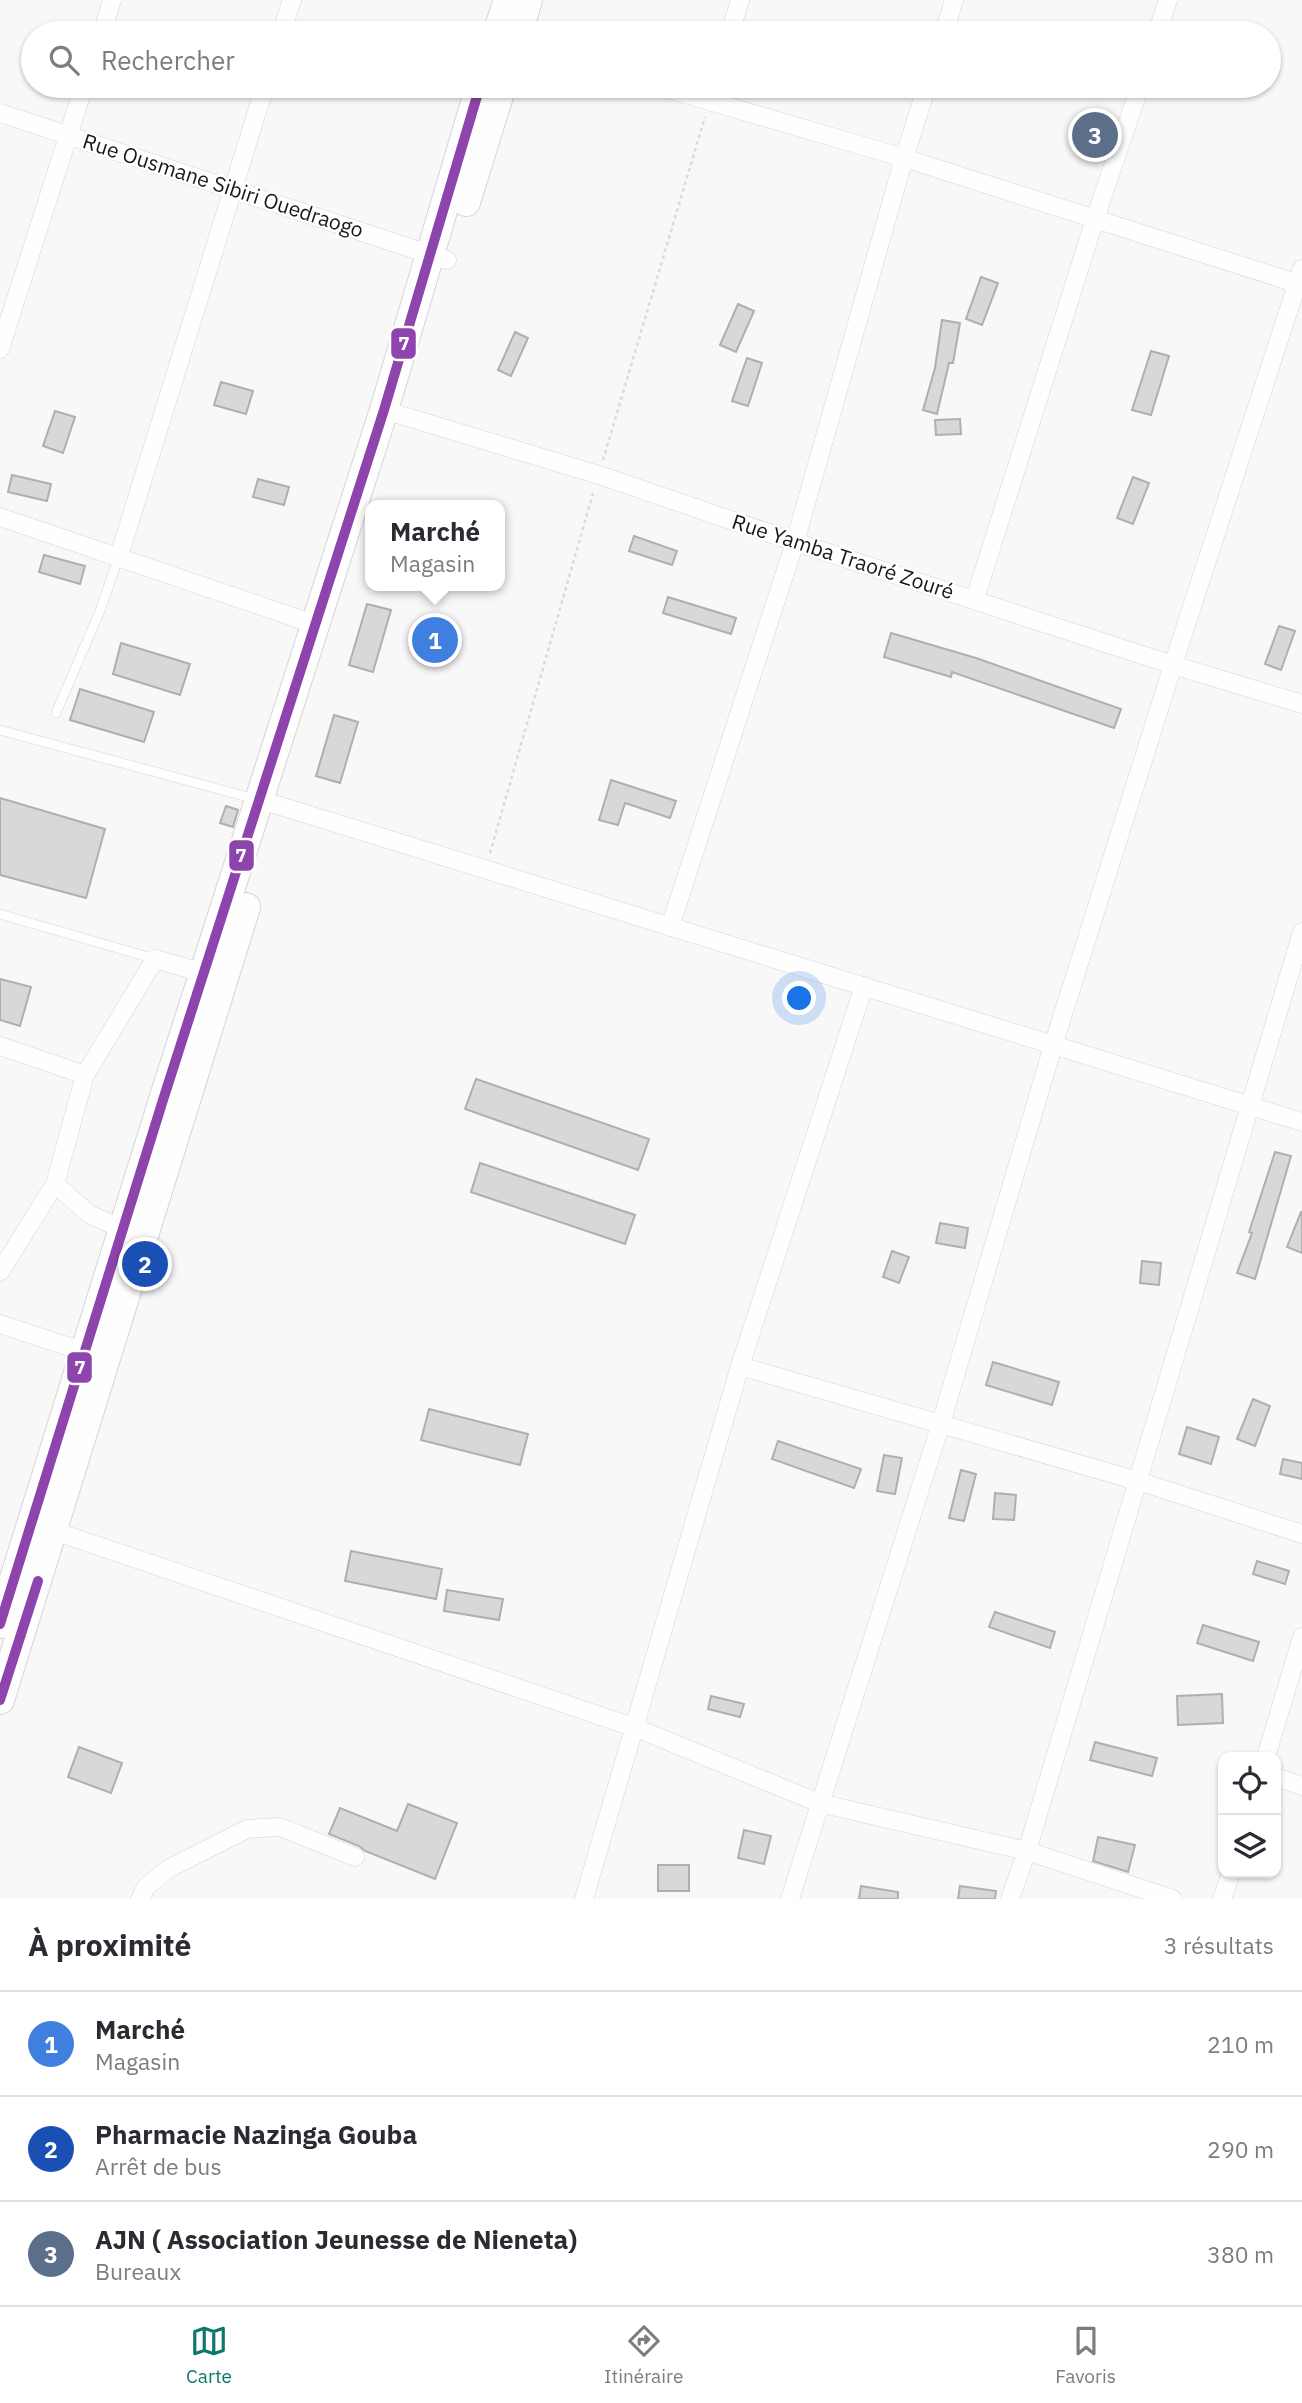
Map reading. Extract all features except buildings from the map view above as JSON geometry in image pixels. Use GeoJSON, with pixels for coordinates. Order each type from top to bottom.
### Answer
{"type":"FeatureCollection","features":[{"type":"Feature","properties":{"kind":"main road"},"geometry":{"type":"LineString","coordinates":[[501,21],[508,0]]}},
{"type":"Feature","properties":{"kind":"main road"},"geometry":{"type":"LineString","coordinates":[[522,21],[528,0]]}},
{"type":"Feature","properties":{"kind":"main road"},"geometry":{"type":"LineString","coordinates":[[269,803],[314,624],[392,413],[439,257],[477,98]]}},
{"type":"Feature","properties":{"kind":"main road"},"geometry":{"type":"LineString","coordinates":[[439,257],[498,98]]}},
{"type":"Feature","properties":{"kind":"main road"},"geometry":{"type":"LineString","coordinates":[[372,500],[392,413]]}},
{"type":"Feature","properties":{"kind":"main road"},"geometry":{"type":"LineString","coordinates":[[0,1699],[54,1531],[97,1355],[133,1234],[269,803],[365,523]]}},
{"type":"Feature","properties":{"kind":"main road"},"geometry":{"type":"LineString","coordinates":[[0,1624],[97,1355]]}},
{"type":"Feature","properties":{"kind":"street"},"geometry":{"type":"LineString","coordinates":[[106,21],[112,0]]}},
{"type":"Feature","properties":{"kind":"street"},"geometry":{"type":"LineString","coordinates":[[285,21],[292,0]]}},
{"type":"Feature","properties":{"kind":"street"},"geometry":{"type":"LineString","coordinates":[[734,21],[740,0]]}},
{"type":"Feature","properties":{"kind":"street"},"geometry":{"type":"LineString","coordinates":[[948,21],[954,0]]}},
{"type":"Feature","properties":{"kind":"street"},"geometry":{"type":"LineString","coordinates":[[1161,21],[1168,0]]}},
{"type":"Feature","properties":{"kind":"street"},"geometry":{"type":"LineString","coordinates":[[0,349],[81,98]]}},
{"type":"Feature","properties":{"kind":"street"},"geometry":{"type":"LineString","coordinates":[[119,556],[261,98]]}},
{"type":"Feature","properties":{"kind":"street"},"geometry":{"type":"LineString","coordinates":[[724,98],[1095,219],[1301,279],[1172,665],[1053,1046],[941,1423],[790,1899]]}},
{"type":"Feature","properties":{"kind":"street"},"geometry":{"type":"LineString","coordinates":[[670,927],[795,542],[923,98]]}},
{"type":"Feature","properties":{"kind":"street"},"geometry":{"type":"LineString","coordinates":[[975,599],[1136,98]]}},
{"type":"Feature","properties":{"kind":"street","name":"Rue Ousmane Sibiri Ouedraogo"},"geometry":{"type":"LineString","coordinates":[[0,113],[439,257]]}},
{"type":"Feature","properties":{"kind":"street","name":"Rue Yamba Traoré Zouré"},"geometry":{"type":"LineString","coordinates":[[392,413],[598,475],[1172,665],[1302,704]]}},
{"type":"Feature","properties":{"kind":"street"},"geometry":{"type":"LineString","coordinates":[[0,517],[314,624]]}},
{"type":"Feature","properties":{"kind":"street"},"geometry":{"type":"LineString","coordinates":[[269,803],[1302,1122]]}},
{"type":"Feature","properties":{"kind":"street"},"geometry":{"type":"LineString","coordinates":[[1010,1899],[1027,1851],[1302,932]]}},
{"type":"Feature","properties":{"kind":"street"},"geometry":{"type":"LineString","coordinates":[[0,1272],[55,1184],[85,1075],[155,959],[214,976]]}},
{"type":"Feature","properties":{"kind":"street"},"geometry":{"type":"LineString","coordinates":[[584,1899],[740,1366],[864,986]]}},
{"type":"Feature","properties":{"kind":"street"},"geometry":{"type":"LineString","coordinates":[[0,1046],[85,1075]]}},
{"type":"Feature","properties":{"kind":"street"},"geometry":{"type":"LineString","coordinates":[[55,1184],[89,1214],[133,1234]]}},
{"type":"Feature","properties":{"kind":"street"},"geometry":{"type":"LineString","coordinates":[[0,1324],[97,1355]]}},
{"type":"Feature","properties":{"kind":"street"},"geometry":{"type":"LineString","coordinates":[[740,1366],[1138,1481],[1302,1534]]}},
{"type":"Feature","properties":{"kind":"street"},"geometry":{"type":"LineString","coordinates":[[54,1531],[636,1728],[819,1804],[1027,1851],[1173,1899]]}},
{"type":"Feature","properties":{"kind":"street"},"geometry":{"type":"LineString","coordinates":[[1268,1752],[1302,1637]]}},
{"type":"Feature","properties":{"kind":"street"},"geometry":{"type":"LineString","coordinates":[[1281,1779],[1302,1786]]}},
{"type":"Feature","properties":{"kind":"street"},"geometry":{"type":"LineString","coordinates":[[140,1899],[146,1887],[168,1869],[247,1829],[280,1827],[355,1857]]}},
{"type":"Feature","properties":{"kind":"street"},"geometry":{"type":"LineString","coordinates":[[1222,1899],[1229,1878]]}},
{"type":"Feature","properties":{"kind":"lane"},"geometry":{"type":"LineString","coordinates":[[56,713],[100,611],[119,556]]}},
{"type":"Feature","properties":{"kind":"lane"},"geometry":{"type":"LineString","coordinates":[[0,730],[269,803]]}},
{"type":"Feature","properties":{"kind":"lane"},"geometry":{"type":"LineString","coordinates":[[0,914],[155,959]]}},
{"type":"Feature","properties":{"kind":"transit line","name":"7"},"geometry":{"type":"LineString","coordinates":[[0,1624],[163,1100],[384,410],[476,98]]}},
{"type":"Feature","properties":{"kind":"transit line","name":"7"},"geometry":{"type":"LineString","coordinates":[[0,1700],[38,1581]]}},
{"type":"Feature","properties":{"kind":"place","name":"AJN ( Association Jeunesse de Nieneta)"},"geometry":{"type":"Point","coordinates":[1095,135]}},
{"type":"Feature","properties":{"kind":"place","name":"Marché"},"geometry":{"type":"Point","coordinates":[435,640]}},
{"type":"Feature","properties":{"kind":"place","name":"Pharmacie Nazinga Gouba"},"geometry":{"type":"Point","coordinates":[145,1264]}}]}
